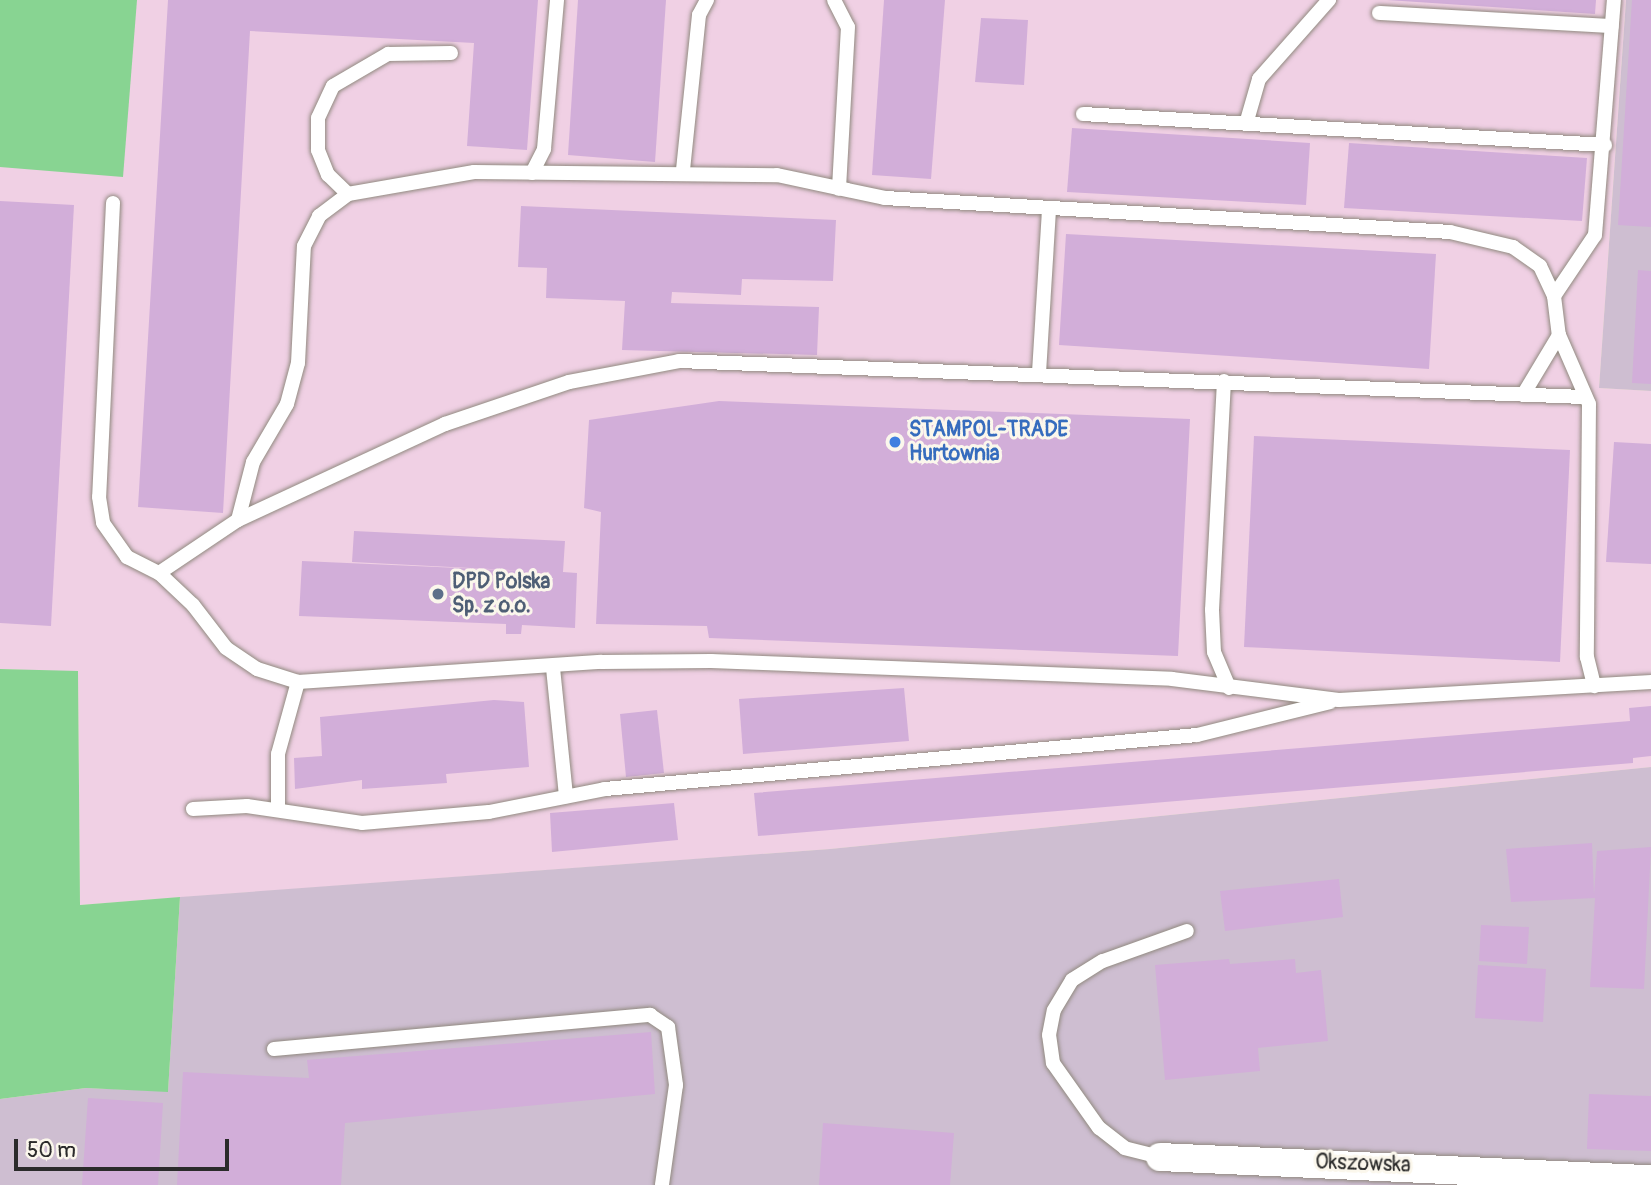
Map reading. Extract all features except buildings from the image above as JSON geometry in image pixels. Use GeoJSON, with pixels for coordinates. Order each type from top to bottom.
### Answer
{"type":"FeatureCollection","features":[{"type":"Feature","properties":{"kind":"street","name":"Okszowska"},"geometry":{"type":"LineString","coordinates":[[1160,1157],[1651,1179]]}},
{"type":"Feature","properties":{"kind":"lane"},"geometry":{"type":"LineString","coordinates":[[532,173],[544,149],[557,0]]}},
{"type":"Feature","properties":{"kind":"lane"},"geometry":{"type":"LineString","coordinates":[[683,170],[699,15],[707,0]]}},
{"type":"Feature","properties":{"kind":"lane"},"geometry":{"type":"LineString","coordinates":[[834,0],[848,27],[839,189]]}},
{"type":"Feature","properties":{"kind":"lane"},"geometry":{"type":"LineString","coordinates":[[1246,124],[1259,79],[1329,0]]}},
{"type":"Feature","properties":{"kind":"lane"},"geometry":{"type":"LineString","coordinates":[[1554,296],[1595,235],[1605,145],[1614,0]]}},
{"type":"Feature","properties":{"kind":"lane"},"geometry":{"type":"LineString","coordinates":[[1379,13],[1612,26]]}},
{"type":"Feature","properties":{"kind":"lane"},"geometry":{"type":"LineString","coordinates":[[348,194],[328,176],[318,150],[318,118],[333,86],[388,54],[451,53]]}},
{"type":"Feature","properties":{"kind":"lane"},"geometry":{"type":"LineString","coordinates":[[1083,114],[1605,145]]}},
{"type":"Feature","properties":{"kind":"lane"},"geometry":{"type":"LineString","coordinates":[[238,520],[253,463],[287,404],[298,363],[304,246],[319,216],[348,194],[474,172],[589,178],[683,170],[776,174],[886,198],[1450,232],[1513,247],[1541,266],[1554,296],[1559,335],[1586,397],[1592,443],[1587,657],[1594,686]]}},
{"type":"Feature","properties":{"kind":"lane"},"geometry":{"type":"LineString","coordinates":[[113,203],[99,497],[103,523],[127,556],[159,573],[226,648],[257,669],[298,682],[711,661],[1172,679],[1229,688],[1339,699],[1651,682]]}},
{"type":"Feature","properties":{"kind":"lane"},"geometry":{"type":"LineString","coordinates":[[1039,373],[1049,208]]}},
{"type":"Feature","properties":{"kind":"lane"},"geometry":{"type":"LineString","coordinates":[[1523,395],[1559,335]]}},
{"type":"Feature","properties":{"kind":"lane"},"geometry":{"type":"LineString","coordinates":[[159,573],[238,520],[445,424],[628,368],[704,361],[1586,397]]}},
{"type":"Feature","properties":{"kind":"lane"},"geometry":{"type":"LineString","coordinates":[[1224,381],[1212,610],[1214,652],[1229,688]]}},
{"type":"Feature","properties":{"kind":"lane"},"geometry":{"type":"LineString","coordinates":[[553,668],[566,796]]}},
{"type":"Feature","properties":{"kind":"lane"},"geometry":{"type":"LineString","coordinates":[[278,809],[278,754],[298,682]]}},
{"type":"Feature","properties":{"kind":"lane"},"geometry":{"type":"LineString","coordinates":[[193,809],[278,809],[362,823],[489,812],[566,796],[1197,735],[1339,699]]}},
{"type":"Feature","properties":{"kind":"lane"},"geometry":{"type":"LineString","coordinates":[[1160,1157],[1125,1148],[1099,1128],[1053,1063],[1049,1035],[1054,1010],[1072,980],[1103,961],[1187,931]]}},
{"type":"Feature","properties":{"kind":"lane"},"geometry":{"type":"LineString","coordinates":[[274,1049],[650,1015],[668,1027],[676,1085],[662,1185]]}},
{"type":"Feature","properties":{"kind":"shaded area"},"geometry":{"type":"Polygon","coordinates":[[[0,0],[1626,0],[1599,388],[1651,391],[1651,767],[830,849],[80,905],[78,672],[0,669],[0,0]]]}},
{"type":"Feature","properties":{"kind":"shaded area"},"geometry":{"type":"Polygon","coordinates":[[[1626,0],[1651,0],[1651,391],[1599,388],[1626,0]]]}},
{"type":"Feature","properties":{"kind":"shaded area"},"geometry":{"type":"Polygon","coordinates":[[[1651,767],[1651,1185],[0,1185],[0,1099],[86,1088],[168,1091],[180,897],[830,849],[1651,767]]]}},
{"type":"Feature","properties":{"kind":"green space"},"geometry":{"type":"Polygon","coordinates":[[[0,0],[137,0],[123,177],[0,167],[0,0]]]}},
{"type":"Feature","properties":{"kind":"green space"},"geometry":{"type":"Polygon","coordinates":[[[0,669],[78,671],[80,905],[180,897],[168,1092],[86,1088],[0,1099],[0,669]]]}},
{"type":"Feature","properties":{"kind":"place","name":"STAMPOL-TRADE Hurtownia"},"geometry":{"type":"Point","coordinates":[895,442]}},
{"type":"Feature","properties":{"kind":"place","name":"DPD Polska Sp. z o.o."},"geometry":{"type":"Point","coordinates":[438,594]}}]}
